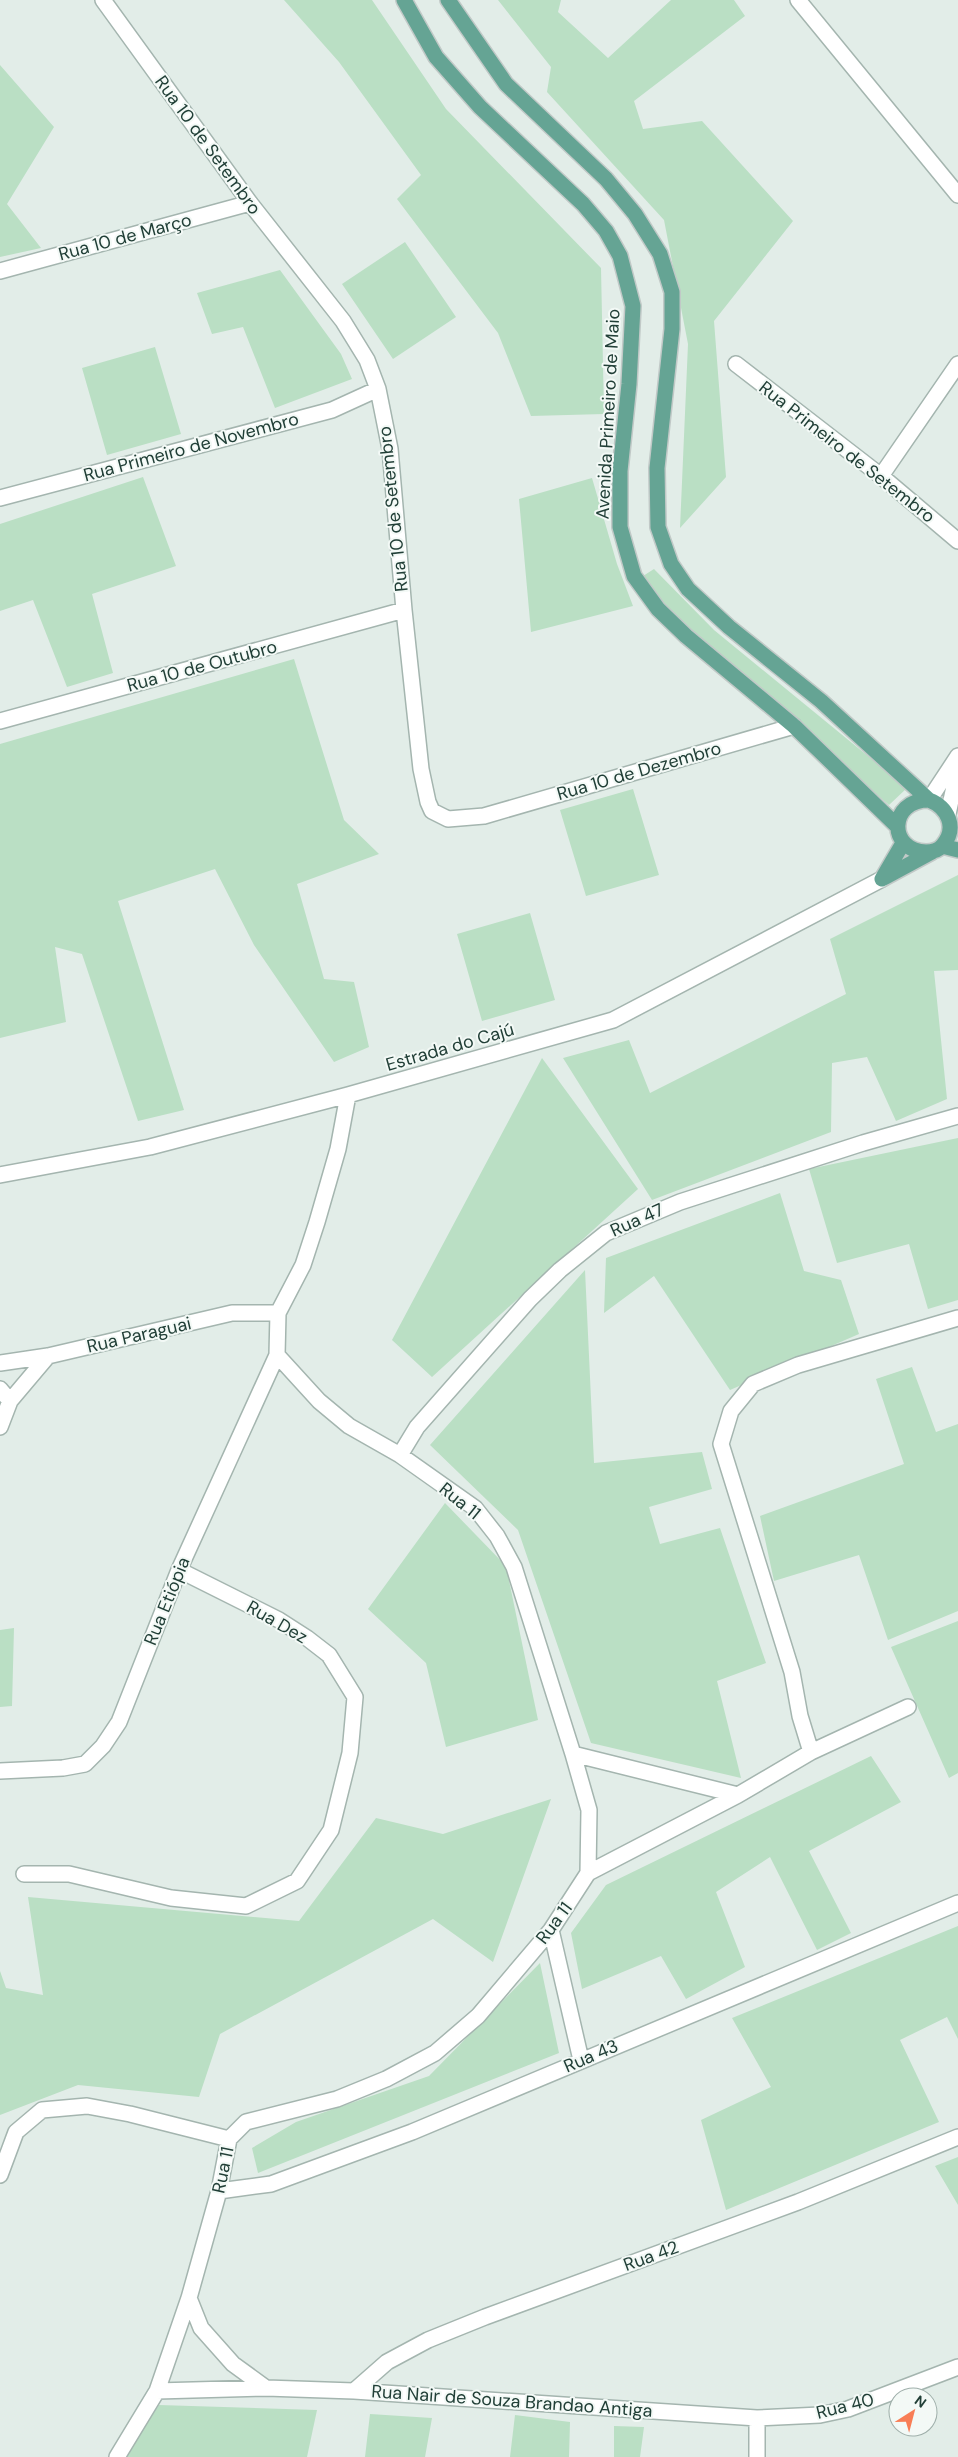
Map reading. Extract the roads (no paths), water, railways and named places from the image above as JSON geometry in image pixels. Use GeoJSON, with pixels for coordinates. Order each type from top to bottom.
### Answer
{"type":"FeatureCollection","features":[{"type":"Feature","properties":{"kind":"main road","name":"Avenida Primeiro de Maio"},"geometry":{"type":"LineString","coordinates":[[404,0],[436,58],[480,107],[583,204],[606,231],[620,256],[633,306],[629,384],[620,471],[620,527],[634,576],[658,609],[686,636],[794,726],[897,826]]}},
{"type":"Feature","properties":{"kind":"main road"},"geometry":{"type":"LineString","coordinates":[[448,0],[506,84],[606,179],[635,214],[660,254],[672,292],[672,329],[657,468],[658,527],[671,564],[688,589],[729,627],[821,701],[928,800],[940,804],[953,817],[951,831],[937,849]]}},
{"type":"Feature","properties":{"kind":"main road"},"geometry":{"type":"LineString","coordinates":[[928,800],[910,803],[903,809],[897,826],[903,843],[916,852],[937,849],[958,850]]}},
{"type":"Feature","properties":{"kind":"main road"},"geometry":{"type":"LineString","coordinates":[[882,879],[903,843]]}},
{"type":"Feature","properties":{"kind":"main road","name":"Estrada do Cajú"},"geometry":{"type":"LineString","coordinates":[[882,879],[937,849]]}},
{"type":"Feature","properties":{"kind":"street","name":"Rua 10 de Setembro"},"geometry":{"type":"LineString","coordinates":[[103,0],[250,202],[343,321],[367,360],[378,389],[390,449],[404,610],[421,769],[428,802],[432,810],[448,819],[484,816]]}},
{"type":"Feature","properties":{"kind":"street"},"geometry":{"type":"LineString","coordinates":[[798,0],[958,195]]}},
{"type":"Feature","properties":{"kind":"street","name":"Rua 10 de Março"},"geometry":{"type":"LineString","coordinates":[[0,271],[250,202]]}},
{"type":"Feature","properties":{"kind":"street","name":"Rua Primeiro de Setembro"},"geometry":{"type":"LineString","coordinates":[[736,364],[881,476],[958,541]]}},
{"type":"Feature","properties":{"kind":"street"},"geometry":{"type":"LineString","coordinates":[[881,476],[958,364]]}},
{"type":"Feature","properties":{"kind":"street","name":"Rua Primeiro de Novembro"},"geometry":{"type":"LineString","coordinates":[[0,498],[332,410],[378,389]]}},
{"type":"Feature","properties":{"kind":"street","name":"Rua 10 de Outubro"},"geometry":{"type":"LineString","coordinates":[[0,721],[404,610]]}},
{"type":"Feature","properties":{"kind":"street","name":"Rua 10 de Dezembro"},"geometry":{"type":"LineString","coordinates":[[484,816],[794,726]]}},
{"type":"Feature","properties":{"kind":"street"},"geometry":{"type":"LineString","coordinates":[[928,800],[958,756]]}},
{"type":"Feature","properties":{"kind":"street"},"geometry":{"type":"LineString","coordinates":[[953,817],[958,768]]}},
{"type":"Feature","properties":{"kind":"street","name":"Estrada do Cajú"},"geometry":{"type":"LineString","coordinates":[[0,1175],[150,1147],[348,1095],[613,1020],[882,879]]}},
{"type":"Feature","properties":{"kind":"street"},"geometry":{"type":"LineString","coordinates":[[277,1355],[278,1313],[303,1264],[317,1222],[338,1149],[348,1095]]}},
{"type":"Feature","properties":{"kind":"street","name":"Rua 47"},"geometry":{"type":"LineString","coordinates":[[400,1455],[417,1427],[530,1299],[560,1270],[606,1233],[680,1202],[863,1143],[958,1116]]}},
{"type":"Feature","properties":{"kind":"street","name":"Rua Paraguai"},"geometry":{"type":"LineString","coordinates":[[0,1363],[48,1356],[232,1313],[278,1313]]}},
{"type":"Feature","properties":{"kind":"street"},"geometry":{"type":"LineString","coordinates":[[811,1752],[800,1716],[792,1672],[721,1444],[731,1411],[754,1384],[780,1372],[958,1318]]}},
{"type":"Feature","properties":{"kind":"street","name":"Rua 11"},"geometry":{"type":"LineString","coordinates":[[117,2457],[157,2392],[189,2298],[219,2191],[229,2139],[246,2122],[337,2099],[386,2079],[435,2053],[478,2016],[551,1930],[588,1873],[589,1810],[514,1567],[497,1536],[475,1508],[400,1455],[349,1426],[319,1401],[277,1355]]}},
{"type":"Feature","properties":{"kind":"street","name":"Rua Etiópia"},"geometry":{"type":"LineString","coordinates":[[0,1771],[63,1768],[84,1764],[103,1746],[119,1722],[179,1570],[277,1355]]}},
{"type":"Feature","properties":{"kind":"street"},"geometry":{"type":"LineString","coordinates":[[0,1426],[10,1401],[48,1356]]}},
{"type":"Feature","properties":{"kind":"street"},"geometry":{"type":"LineString","coordinates":[[0,1389],[10,1401]]}},
{"type":"Feature","properties":{"kind":"street","name":"Rua Dez"},"geometry":{"type":"LineString","coordinates":[[24,1874],[68,1874],[171,1898],[246,1906],[297,1881],[331,1830],[350,1753],[354,1696],[329,1655],[307,1638],[279,1620],[179,1570]]}},
{"type":"Feature","properties":{"kind":"street"},"geometry":{"type":"LineString","coordinates":[[588,1873],[738,1795],[811,1752],[908,1707]]}},
{"type":"Feature","properties":{"kind":"street"},"geometry":{"type":"LineString","coordinates":[[573,1754],[738,1795]]}},
{"type":"Feature","properties":{"kind":"street","name":"Rua 43"},"geometry":{"type":"LineString","coordinates":[[219,2191],[271,2184],[412,2132],[958,1903]]}},
{"type":"Feature","properties":{"kind":"street"},"geometry":{"type":"LineString","coordinates":[[551,1930],[581,2060]]}},
{"type":"Feature","properties":{"kind":"street"},"geometry":{"type":"LineString","coordinates":[[0,2175],[16,2132],[42,2110],[87,2106],[130,2114],[229,2139]]}},
{"type":"Feature","properties":{"kind":"street","name":"Rua 42"},"geometry":{"type":"LineString","coordinates":[[354,2390],[387,2362],[428,2340],[485,2317],[798,2202],[958,2137]]}},
{"type":"Feature","properties":{"kind":"street"},"geometry":{"type":"LineString","coordinates":[[189,2298],[201,2328],[233,2364],[266,2388]]}},
{"type":"Feature","properties":{"kind":"street","name":"Rua 40"},"geometry":{"type":"LineString","coordinates":[[757,2418],[820,2414],[848,2409],[958,2367]]}},
{"type":"Feature","properties":{"kind":"street","name":"Rua Nair de Souza Brandao Antiga"},"geometry":{"type":"LineString","coordinates":[[157,2392],[266,2388],[354,2390],[757,2418]]}},
{"type":"Feature","properties":{"kind":"street"},"geometry":{"type":"LineString","coordinates":[[756,2457],[757,2418]]}}]}
